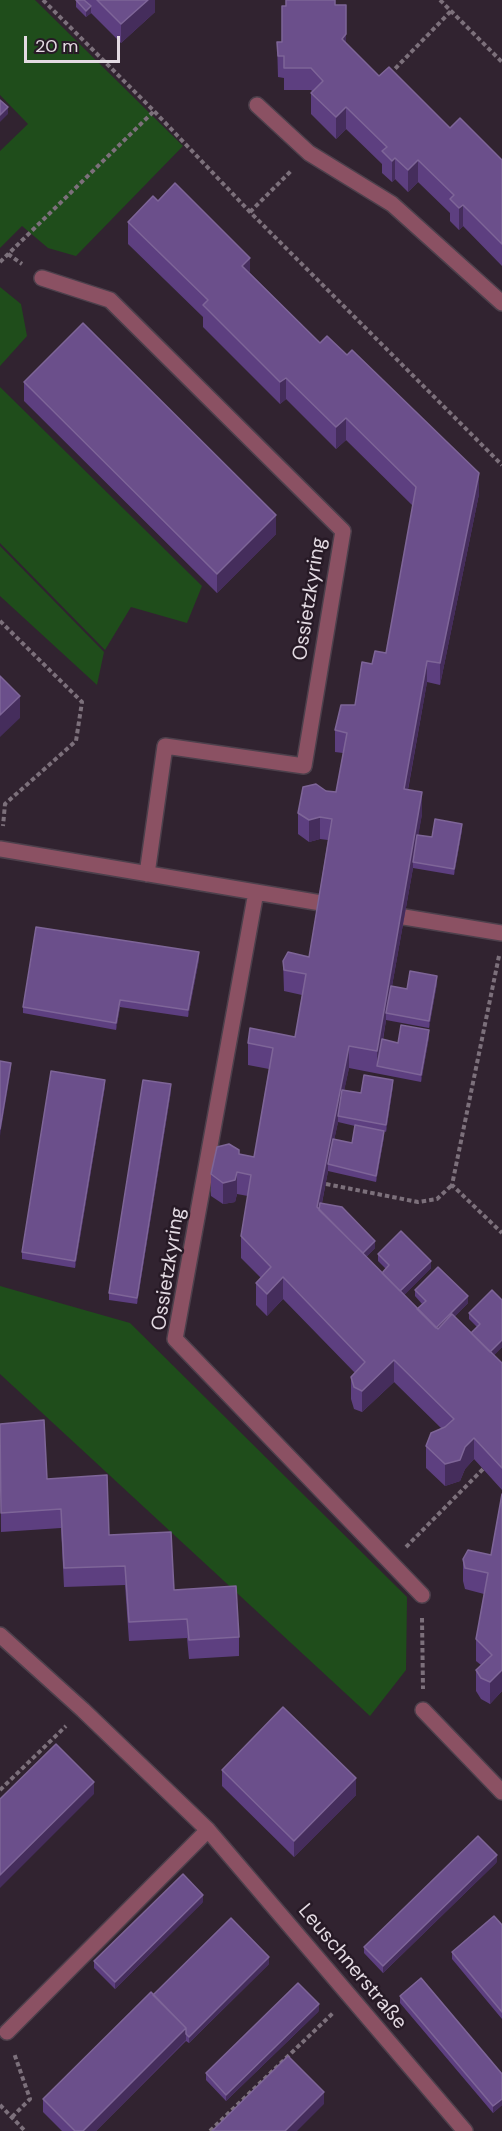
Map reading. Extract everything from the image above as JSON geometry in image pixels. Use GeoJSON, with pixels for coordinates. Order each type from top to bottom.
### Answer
{"type":"FeatureCollection","features":[{"type":"Feature","properties":{"kind":"street"},"geometry":{"type":"LineString","coordinates":[[257,105],[309,153],[392,204],[502,303]]}},
{"type":"Feature","properties":{"kind":"street","name":"Ossietzkyring"},"geometry":{"type":"LineString","coordinates":[[42,278],[110,300],[343,531],[304,766],[165,746],[147,874]]}},
{"type":"Feature","properties":{"kind":"street"},"geometry":{"type":"LineString","coordinates":[[0,849],[321,903]]}},
{"type":"Feature","properties":{"kind":"street","name":"Ossietzkyring"},"geometry":{"type":"LineString","coordinates":[[256,892],[175,1339],[422,1595]]}},
{"type":"Feature","properties":{"kind":"street"},"geometry":{"type":"LineString","coordinates":[[404,917],[502,933]]}},
{"type":"Feature","properties":{"kind":"street","name":"Leuschnerstraße"},"geometry":{"type":"LineString","coordinates":[[0,1635],[83,1710],[208,1830],[465,2131]]}},
{"type":"Feature","properties":{"kind":"street"},"geometry":{"type":"LineString","coordinates":[[423,1710],[502,1792]]}},
{"type":"Feature","properties":{"kind":"street"},"geometry":{"type":"LineString","coordinates":[[7,2032],[208,1830]]}},
{"type":"Feature","properties":{"kind":"path"},"geometry":{"type":"LineString","coordinates":[[43,0],[502,465]]}},
{"type":"Feature","properties":{"kind":"path"},"geometry":{"type":"LineString","coordinates":[[441,0],[502,62]]}},
{"type":"Feature","properties":{"kind":"path"},"geometry":{"type":"LineString","coordinates":[[388,75],[452,11]]}},
{"type":"Feature","properties":{"kind":"path"},"geometry":{"type":"LineString","coordinates":[[0,262],[154,111]]}},
{"type":"Feature","properties":{"kind":"path"},"geometry":{"type":"LineString","coordinates":[[250,212],[309,153]]}},
{"type":"Feature","properties":{"kind":"path"},"geometry":{"type":"LineString","coordinates":[[0,621],[82,702],[76,741],[5,804],[0,849]]}},
{"type":"Feature","properties":{"kind":"path"},"geometry":{"type":"LineString","coordinates":[[326,1184],[418,1202],[437,1199],[452,1185],[500,951]]}},
{"type":"Feature","properties":{"kind":"path"},"geometry":{"type":"LineString","coordinates":[[452,1185],[502,1233]]}},
{"type":"Feature","properties":{"kind":"path"},"geometry":{"type":"LineString","coordinates":[[391,1562],[484,1468]]}},
{"type":"Feature","properties":{"kind":"path"},"geometry":{"type":"LineString","coordinates":[[422,1595],[423,1710]]}},
{"type":"Feature","properties":{"kind":"path"},"geometry":{"type":"LineString","coordinates":[[0,1790],[83,1710]]}},
{"type":"Feature","properties":{"kind":"path"},"geometry":{"type":"LineString","coordinates":[[210,2131],[349,1997]]}},
{"type":"Feature","properties":{"kind":"path"},"geometry":{"type":"LineString","coordinates":[[7,2032],[30,2099],[12,2117]]}},
{"type":"Feature","properties":{"kind":"path"},"geometry":{"type":"LineString","coordinates":[[0,2105],[22,2130]]}},
{"type":"Feature","properties":{"kind":"green space"},"geometry":{"type":"Polygon","coordinates":[[[0,0],[35,0],[183,146],[76,256],[48,248],[22,226],[0,248],[0,151],[28,124],[0,95],[0,0]]]}},
{"type":"Feature","properties":{"kind":"green space"},"geometry":{"type":"Polygon","coordinates":[[[0,287],[21,304],[27,336],[0,366],[0,287]]]}},
{"type":"Feature","properties":{"kind":"green space"},"geometry":{"type":"Polygon","coordinates":[[[0,387],[202,586],[187,623],[131,607],[105,650],[0,543],[0,387]]]}},
{"type":"Feature","properties":{"kind":"green space"},"geometry":{"type":"Polygon","coordinates":[[[0,546],[104,652],[97,685],[0,596],[0,546]]]}},
{"type":"Feature","properties":{"kind":"green space"},"geometry":{"type":"Polygon","coordinates":[[[0,1286],[130,1323],[407,1597],[406,1670],[370,1716],[0,1374],[0,1286]]]}},
{"type":"Feature","properties":{"kind":"building"},"geometry":{"type":"Polygon","coordinates":[[[76,0],[84,0],[91,6],[86,11],[76,0]]]}},
{"type":"Feature","properties":{"kind":"building"},"geometry":{"type":"Polygon","coordinates":[[[97,0],[148,0],[121,24],[97,0]]]}},
{"type":"Feature","properties":{"kind":"building"},"geometry":{"type":"Polygon","coordinates":[[[286,0],[335,0],[335,5],[346,5],[346,34],[342,39],[379,76],[389,67],[450,128],[460,118],[502,160],[502,244],[463,205],[459,208],[450,199],[454,195],[418,160],[408,170],[395,158],[392,161],[382,151],[387,147],[346,107],[336,117],[311,93],[323,81],[311,68],[284,68],[284,56],[278,56],[277,42],[282,42],[282,6],[286,6],[286,0]]]}},
{"type":"Feature","properties":{"kind":"building"},"geometry":{"type":"Polygon","coordinates":[[[0,100],[8,107],[0,115],[0,100]]]}},
{"type":"Feature","properties":{"kind":"building"},"geometry":{"type":"Polygon","coordinates":[[[175,183],[250,258],[242,266],[320,343],[327,336],[347,355],[352,350],[479,473],[440,663],[427,661],[404,789],[422,792],[377,1051],[349,1046],[317,1207],[438,1329],[452,1314],[502,1363],[502,1468],[474,1438],[465,1447],[460,1460],[445,1464],[426,1446],[431,1433],[445,1427],[454,1419],[394,1360],[362,1391],[354,1387],[351,1377],[365,1362],[283,1277],[267,1294],[256,1283],[271,1267],[241,1236],[251,1175],[237,1172],[235,1180],[223,1183],[211,1174],[217,1147],[229,1144],[239,1150],[239,1154],[254,1157],[273,1048],[248,1043],[250,1028],[295,1037],[306,974],[284,970],[283,961],[288,952],[309,957],[332,819],[320,817],[309,820],[298,813],[303,787],[316,784],[326,791],[336,792],[347,733],[335,730],[341,705],[355,705],[362,662],[372,664],[375,651],[386,653],[416,487],[346,418],[336,427],[286,378],[280,382],[203,305],[208,300],[128,222],[153,196],[158,201],[175,183]]]}},
{"type":"Feature","properties":{"kind":"building"},"geometry":{"type":"Polygon","coordinates":[[[83,323],[276,515],[217,574],[24,382],[83,323]]]}},
{"type":"Feature","properties":{"kind":"building"},"geometry":{"type":"Polygon","coordinates":[[[0,676],[20,696],[0,715],[0,676]]]}},
{"type":"Feature","properties":{"kind":"building"},"geometry":{"type":"Polygon","coordinates":[[[435,819],[462,824],[454,869],[413,862],[417,835],[432,837],[435,819]]]}},
{"type":"Feature","properties":{"kind":"building"},"geometry":{"type":"Polygon","coordinates":[[[36,927],[199,952],[188,1010],[120,1000],[116,1023],[23,1007],[36,927]]]}},
{"type":"Feature","properties":{"kind":"building"},"geometry":{"type":"Polygon","coordinates":[[[410,971],[437,976],[429,1021],[386,1013],[391,986],[407,989],[410,971]]]}},
{"type":"Feature","properties":{"kind":"building"},"geometry":{"type":"Polygon","coordinates":[[[401,1025],[429,1030],[421,1075],[377,1066],[382,1039],[398,1043],[401,1025]]]}},
{"type":"Feature","properties":{"kind":"building"},"geometry":{"type":"Polygon","coordinates":[[[0,1061],[11,1063],[0,1129],[0,1061]]]}},
{"type":"Feature","properties":{"kind":"building"},"geometry":{"type":"Polygon","coordinates":[[[51,1071],[105,1080],[75,1261],[22,1252],[51,1071]]]}},
{"type":"Feature","properties":{"kind":"building"},"geometry":{"type":"Polygon","coordinates":[[[364,1075],[393,1080],[386,1125],[338,1116],[342,1090],[361,1093],[364,1075]]]}},
{"type":"Feature","properties":{"kind":"building"},"geometry":{"type":"Polygon","coordinates":[[[143,1080],[171,1084],[137,1298],[109,1293],[143,1080]]]}},
{"type":"Feature","properties":{"kind":"building"},"geometry":{"type":"Polygon","coordinates":[[[355,1125],[384,1131],[376,1176],[328,1164],[333,1139],[352,1143],[355,1125]]]}},
{"type":"Feature","properties":{"kind":"building"},"geometry":{"type":"Polygon","coordinates":[[[320,1203],[342,1207],[375,1241],[363,1253],[319,1210],[320,1203]]]}},
{"type":"Feature","properties":{"kind":"building"},"geometry":{"type":"Polygon","coordinates":[[[401,1231],[431,1261],[400,1291],[382,1273],[389,1265],[378,1254],[401,1231]]]}},
{"type":"Feature","properties":{"kind":"building"},"geometry":{"type":"Polygon","coordinates":[[[438,1267],[468,1296],[436,1328],[417,1309],[426,1301],[415,1290],[438,1267]]]}},
{"type":"Feature","properties":{"kind":"building"},"geometry":{"type":"Polygon","coordinates":[[[492,1290],[502,1300],[502,1340],[490,1352],[471,1333],[480,1324],[469,1313],[492,1290]]]}},
{"type":"Feature","properties":{"kind":"building"},"geometry":{"type":"Polygon","coordinates":[[[44,1420],[47,1479],[107,1475],[109,1535],[171,1532],[174,1590],[236,1586],[239,1637],[189,1640],[187,1619],[129,1622],[125,1566],[64,1568],[61,1509],[1,1513],[0,1424],[44,1420]]]}},
{"type":"Feature","properties":{"kind":"building"},"geometry":{"type":"Polygon","coordinates":[[[502,1494],[502,1670],[490,1682],[481,1678],[476,1670],[492,1655],[476,1639],[488,1573],[465,1568],[463,1559],[468,1550],[491,1555],[502,1494]]]}},
{"type":"Feature","properties":{"kind":"building"},"geometry":{"type":"Polygon","coordinates":[[[283,1707],[356,1778],[294,1841],[222,1770],[283,1707]]]}},
{"type":"Feature","properties":{"kind":"building"},"geometry":{"type":"Polygon","coordinates":[[[56,1744],[94,1782],[0,1875],[0,1799],[56,1744]]]}},
{"type":"Feature","properties":{"kind":"building"},"geometry":{"type":"Polygon","coordinates":[[[478,1836],[497,1855],[383,1966],[364,1947],[478,1836]]]}},
{"type":"Feature","properties":{"kind":"building"},"geometry":{"type":"Polygon","coordinates":[[[183,1874],[203,1895],[115,1982],[94,1961],[183,1874]]]}},
{"type":"Feature","properties":{"kind":"building"},"geometry":{"type":"Polygon","coordinates":[[[494,1916],[502,1925],[502,2012],[452,1952],[494,1916]]]}},
{"type":"Feature","properties":{"kind":"building"},"geometry":{"type":"Polygon","coordinates":[[[231,1918],[269,1957],[189,2037],[186,2034],[186,2028],[153,1995],[231,1918]]]}},
{"type":"Feature","properties":{"kind":"building"},"geometry":{"type":"Polygon","coordinates":[[[421,1978],[502,2074],[502,2099],[493,2106],[400,1996],[421,1978]]]}},
{"type":"Feature","properties":{"kind":"building"},"geometry":{"type":"Polygon","coordinates":[[[298,1983],[319,2004],[226,2095],[206,2073],[298,1983]]]}},
{"type":"Feature","properties":{"kind":"building"},"geometry":{"type":"Polygon","coordinates":[[[151,1992],[186,2028],[83,2131],[75,2131],[43,2099],[151,1992]]]}},
{"type":"Feature","properties":{"kind":"building"},"geometry":{"type":"Polygon","coordinates":[[[288,2056],[324,2092],[285,2131],[212,2131],[288,2056]]]}}]}
